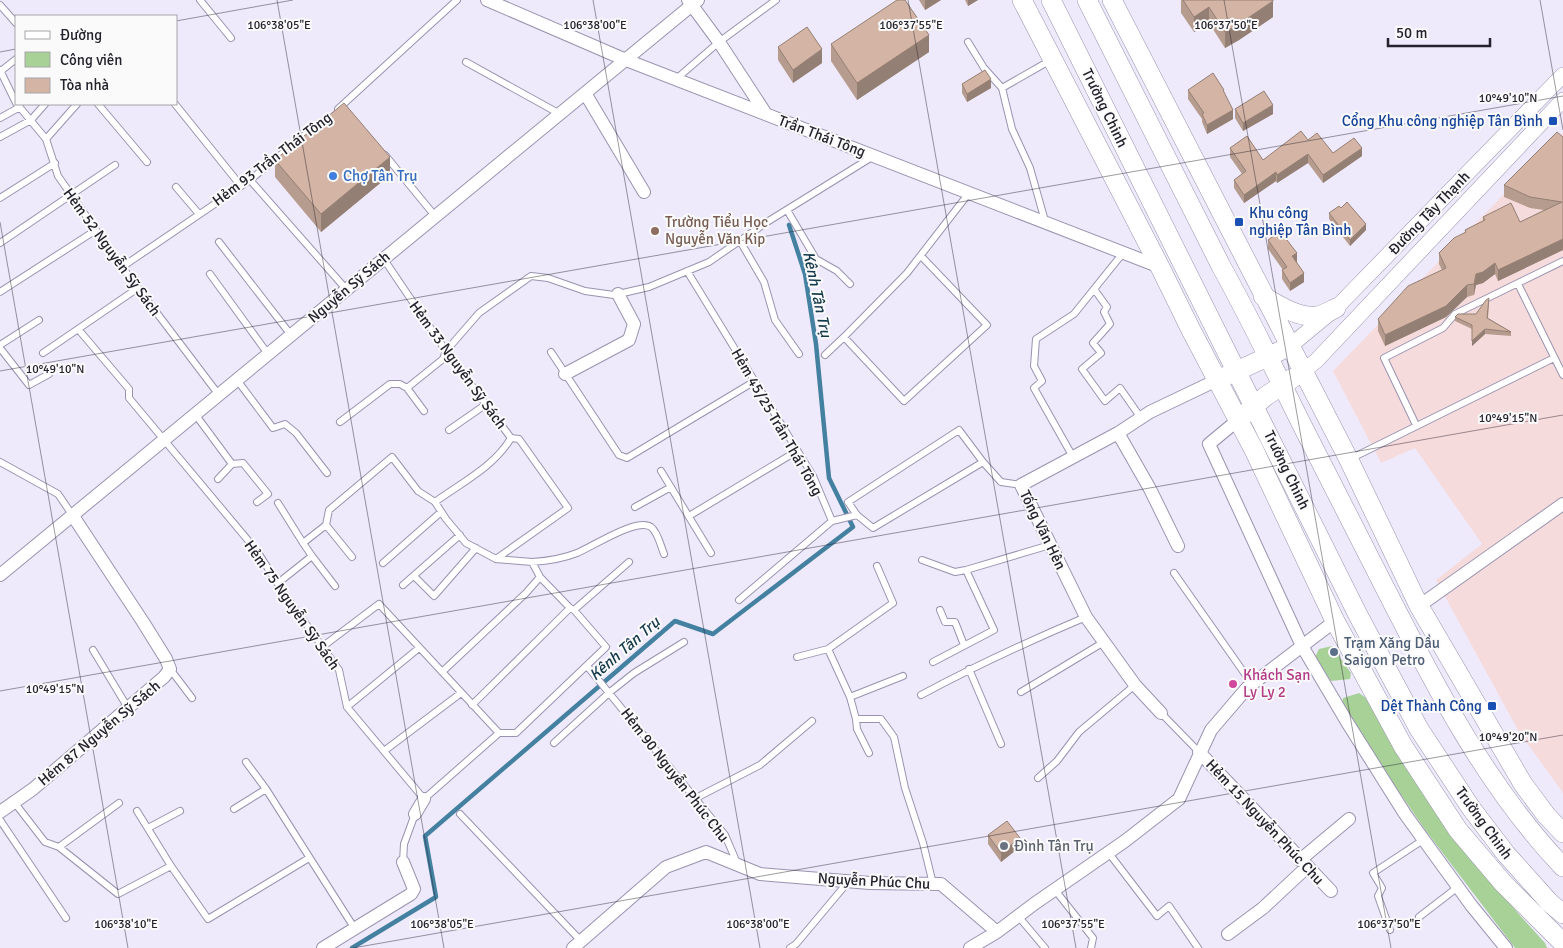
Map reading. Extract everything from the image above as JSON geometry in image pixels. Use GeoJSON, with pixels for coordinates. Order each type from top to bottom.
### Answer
{"type":"FeatureCollection","features":[{"type":"Feature","properties":{"kind":"main road","name":"Trường Chinh"},"geometry":{"type":"LineString","coordinates":[[1022,0],[1254,450],[1335,620],[1403,746],[1458,830],[1503,883],[1563,943]]}},
{"type":"Feature","properties":{"kind":"main road","name":"Trường Chinh"},"geometry":{"type":"LineString","coordinates":[[1051,0],[1358,615],[1419,729],[1471,808],[1506,854],[1549,902],[1563,914]]}},
{"type":"Feature","properties":{"kind":"main road"},"geometry":{"type":"LineString","coordinates":[[1038,32],[1062,22],[1089,4],[1111,0],[1349,460],[1419,606],[1523,784],[1546,815],[1563,833]]}},
{"type":"Feature","properties":{"kind":"main road"},"geometry":{"type":"LineString","coordinates":[[1089,4],[1442,697],[1516,813],[1563,867]]}},
{"type":"Feature","properties":{"kind":"main road"},"geometry":{"type":"LineString","coordinates":[[1221,266],[1266,298],[1290,311],[1303,315],[1317,316],[1336,308]]}},
{"type":"Feature","properties":{"kind":"main road"},"geometry":{"type":"LineString","coordinates":[[1218,380],[1290,346]]}},
{"type":"Feature","properties":{"kind":"main road"},"geometry":{"type":"LineString","coordinates":[[1238,420],[1303,371]]}},
{"type":"Feature","properties":{"kind":"street","name":"Trần Thái Tông"},"geometry":{"type":"LineString","coordinates":[[487,0],[675,80],[1160,267]]}},
{"type":"Feature","properties":{"kind":"street","name":"Nguyễn Sỹ Sách"},"geometry":{"type":"LineString","coordinates":[[0,575],[626,60],[692,2]]}},
{"type":"Feature","properties":{"kind":"street"},"geometry":{"type":"LineString","coordinates":[[692,2],[766,114]]}},
{"type":"Feature","properties":{"kind":"street","name":"Đường Tây Thạnh"},"geometry":{"type":"LineString","coordinates":[[1290,346],[1336,308],[1563,75]]}},
{"type":"Feature","properties":{"kind":"street"},"geometry":{"type":"LineString","coordinates":[[585,93],[644,192]]}},
{"type":"Feature","properties":{"kind":"street"},"geometry":{"type":"LineString","coordinates":[[1540,99],[1558,108]]}},
{"type":"Feature","properties":{"kind":"street","name":"Đường Tây Thạnh"},"geometry":{"type":"LineString","coordinates":[[1303,371],[1363,312],[1558,108]]}},
{"type":"Feature","properties":{"kind":"street"},"geometry":{"type":"LineString","coordinates":[[565,374],[629,340],[634,324],[618,294]]}},
{"type":"Feature","properties":{"kind":"street","name":"Tống Văn Hên"},"geometry":{"type":"LineString","coordinates":[[1161,713],[1135,685],[1086,617],[1020,485],[1118,433],[1150,412],[1218,380]]}},
{"type":"Feature","properties":{"kind":"street"},"geometry":{"type":"LineString","coordinates":[[1238,420],[1209,444],[1302,646],[1405,814],[1458,887],[1506,948]]}},
{"type":"Feature","properties":{"kind":"street"},"geometry":{"type":"LineString","coordinates":[[1118,433],[1150,489],[1178,546]]}},
{"type":"Feature","properties":{"kind":"street"},"geometry":{"type":"LineString","coordinates":[[1419,606],[1563,504]]}},
{"type":"Feature","properties":{"kind":"street","name":"Hẻm 87 Nguyễn Sỹ Sách"},"geometry":{"type":"LineString","coordinates":[[0,812],[33,788],[164,677],[170,669],[166,659],[143,622],[73,516]]}},
{"type":"Feature","properties":{"kind":"street"},"geometry":{"type":"LineString","coordinates":[[970,948],[997,932],[1179,798],[1211,730],[1252,684],[1335,620]]}},
{"type":"Feature","properties":{"kind":"street","name":"Hẻm 15 Nguyễn Phúc Chu"},"geometry":{"type":"LineString","coordinates":[[1199,752],[1331,891]]}},
{"type":"Feature","properties":{"kind":"street"},"geometry":{"type":"LineString","coordinates":[[415,814],[424,799]]}},
{"type":"Feature","properties":{"kind":"street"},"geometry":{"type":"LineString","coordinates":[[1228,934],[1263,908],[1349,819]]}},
{"type":"Feature","properties":{"kind":"street","name":"Nguyễn Phúc Chu"},"geometry":{"type":"LineString","coordinates":[[577,944],[666,867],[706,852],[760,874],[849,881],[941,884],[997,932]]}},
{"type":"Feature","properties":{"kind":"street"},"geometry":{"type":"LineString","coordinates":[[323,948],[411,894],[414,889],[403,862]]}},
{"type":"Feature","properties":{"kind":"lane"},"geometry":{"type":"LineString","coordinates":[[200,0],[231,38]]}},
{"type":"Feature","properties":{"kind":"lane","name":"Hẻm 93 Trần Thái Tông"},"geometry":{"type":"LineString","coordinates":[[336,110],[457,0]]}},
{"type":"Feature","properties":{"kind":"lane"},"geometry":{"type":"LineString","coordinates":[[675,80],[719,42],[776,0]]}},
{"type":"Feature","properties":{"kind":"lane"},"geometry":{"type":"LineString","coordinates":[[0,5],[15,22]]}},
{"type":"Feature","properties":{"kind":"lane"},"geometry":{"type":"LineString","coordinates":[[968,42],[984,68],[1002,88],[1012,129],[1030,168],[1045,223]]}},
{"type":"Feature","properties":{"kind":"lane"},"geometry":{"type":"LineString","coordinates":[[1002,88],[1052,60]]}},
{"type":"Feature","properties":{"kind":"lane"},"geometry":{"type":"LineString","coordinates":[[0,70],[15,61]]}},
{"type":"Feature","properties":{"kind":"lane"},"geometry":{"type":"LineString","coordinates":[[466,62],[560,114]]}},
{"type":"Feature","properties":{"kind":"lane","name":"Hẻm 52 Nguyễn Sỹ Sách"},"geometry":{"type":"LineString","coordinates":[[0,70],[15,101]]}},
{"type":"Feature","properties":{"kind":"lane"},"geometry":{"type":"LineString","coordinates":[[343,104],[349,112]]}},
{"type":"Feature","properties":{"kind":"lane"},"geometry":{"type":"LineString","coordinates":[[0,118],[18,105]]}},
{"type":"Feature","properties":{"kind":"lane","name":"Hẻm 52 Nguyễn Sỹ Sách"},"geometry":{"type":"LineString","coordinates":[[18,105],[46,139],[58,176],[71,195],[122,267],[219,395]]}},
{"type":"Feature","properties":{"kind":"lane"},"geometry":{"type":"LineString","coordinates":[[0,137],[31,120],[44,105]]}},
{"type":"Feature","properties":{"kind":"lane"},"geometry":{"type":"LineString","coordinates":[[46,139],[76,105]]}},
{"type":"Feature","properties":{"kind":"lane"},"geometry":{"type":"LineString","coordinates":[[99,105],[147,162]]}},
{"type":"Feature","properties":{"kind":"lane"},"geometry":{"type":"LineString","coordinates":[[176,105],[241,186]]}},
{"type":"Feature","properties":{"kind":"lane","name":"Hẻm 93 Trần Thái Tông"},"geometry":{"type":"LineString","coordinates":[[122,267],[250,180],[328,117]]}},
{"type":"Feature","properties":{"kind":"lane"},"geometry":{"type":"LineString","coordinates":[[380,149],[435,216]]}},
{"type":"Feature","properties":{"kind":"lane"},"geometry":{"type":"LineString","coordinates":[[407,388],[443,359],[446,351],[479,313],[531,276],[548,278],[584,291],[614,296],[649,287],[708,262],[873,156]]}},
{"type":"Feature","properties":{"kind":"lane"},"geometry":{"type":"LineString","coordinates":[[0,198],[55,163]]}},
{"type":"Feature","properties":{"kind":"lane"},"geometry":{"type":"LineString","coordinates":[[0,243],[115,165]]}},
{"type":"Feature","properties":{"kind":"lane"},"geometry":{"type":"LineString","coordinates":[[250,180],[346,289]]}},
{"type":"Feature","properties":{"kind":"lane"},"geometry":{"type":"LineString","coordinates":[[176,187],[199,214]]}},
{"type":"Feature","properties":{"kind":"lane"},"geometry":{"type":"LineString","coordinates":[[825,355],[907,273],[969,193]]}},
{"type":"Feature","properties":{"kind":"lane"},"geometry":{"type":"LineString","coordinates":[[787,210],[816,259],[837,271],[850,284]]}},
{"type":"Feature","properties":{"kind":"lane"},"geometry":{"type":"LineString","coordinates":[[0,291],[96,230]]}},
{"type":"Feature","properties":{"kind":"lane"},"geometry":{"type":"LineString","coordinates":[[740,241],[764,282],[775,320],[799,354]]}},
{"type":"Feature","properties":{"kind":"lane"},"geometry":{"type":"LineString","coordinates":[[219,242],[291,335]]}},
{"type":"Feature","properties":{"kind":"lane"},"geometry":{"type":"LineString","coordinates":[[1073,457],[1034,388],[1042,381],[1034,366],[1036,339],[1074,314],[1123,253]]}},
{"type":"Feature","properties":{"kind":"lane"},"geometry":{"type":"LineString","coordinates":[[844,337],[904,401],[987,325],[922,256]]}},
{"type":"Feature","properties":{"kind":"lane","name":"Hẻm 33 Nguyễn Sỹ Sách"},"geometry":{"type":"LineString","coordinates":[[383,258],[446,351],[510,438],[503,451],[485,467],[435,502]]}},
{"type":"Feature","properties":{"kind":"lane"},"geometry":{"type":"LineString","coordinates":[[1416,425],[1384,358],[1444,328],[1456,314],[1563,261]]}},
{"type":"Feature","properties":{"kind":"lane","name":"Hẻm 45/25 Trần Thái Tông"},"geometry":{"type":"LineString","coordinates":[[687,271],[813,476],[832,521]]}},
{"type":"Feature","properties":{"kind":"lane"},"geometry":{"type":"LineString","coordinates":[[210,274],[268,354]]}},
{"type":"Feature","properties":{"kind":"lane"},"geometry":{"type":"LineString","coordinates":[[1518,284],[1563,375]]}},
{"type":"Feature","properties":{"kind":"lane"},"geometry":{"type":"LineString","coordinates":[[43,353],[138,288]]}},
{"type":"Feature","properties":{"kind":"lane"},"geometry":{"type":"LineString","coordinates":[[1094,289],[1107,307],[1104,312],[1110,324],[1093,343],[1101,353],[1082,369],[1105,400],[1120,388],[1141,418]]}},
{"type":"Feature","properties":{"kind":"lane"},"geometry":{"type":"LineString","coordinates":[[38,320],[0,346],[29,385],[49,374]]}},
{"type":"Feature","properties":{"kind":"lane","name":"Hẻm 75 Nguyễn Sỹ Sách"},"geometry":{"type":"LineString","coordinates":[[78,329],[129,389],[128,398],[257,551],[339,670],[347,707],[424,799]]}},
{"type":"Feature","properties":{"kind":"lane"},"geometry":{"type":"LineString","coordinates":[[551,352],[620,455],[627,458],[755,381]]}},
{"type":"Feature","properties":{"kind":"lane"},"geometry":{"type":"LineString","coordinates":[[1349,460],[1554,358]]}},
{"type":"Feature","properties":{"kind":"lane"},"geometry":{"type":"LineString","coordinates":[[237,380],[273,428],[285,424],[296,433],[328,474]]}},
{"type":"Feature","properties":{"kind":"lane"},"geometry":{"type":"LineString","coordinates":[[340,422],[390,384],[400,384],[407,388],[424,411]]}},
{"type":"Feature","properties":{"kind":"lane"},"geometry":{"type":"LineString","coordinates":[[449,430],[486,405]]}},
{"type":"Feature","properties":{"kind":"lane"},"geometry":{"type":"LineString","coordinates":[[195,414],[232,464]]}},
{"type":"Feature","properties":{"kind":"lane"},"geometry":{"type":"LineString","coordinates":[[984,462],[873,528],[856,515],[848,502],[959,430],[1001,482],[1020,485]]}},
{"type":"Feature","properties":{"kind":"lane"},"geometry":{"type":"LineString","coordinates":[[496,559],[568,508],[519,440],[510,438]]}},
{"type":"Feature","properties":{"kind":"lane"},"geometry":{"type":"LineString","coordinates":[[689,516],[797,451]]}},
{"type":"Feature","properties":{"kind":"lane"},"geometry":{"type":"LineString","coordinates":[[303,543],[326,525],[329,510],[392,457],[418,491],[435,502],[466,543],[496,559],[532,562],[559,559],[579,553],[631,526],[641,524],[650,527],[655,533],[664,554]]}},
{"type":"Feature","properties":{"kind":"lane"},"geometry":{"type":"LineString","coordinates":[[218,478],[232,464],[243,462],[268,494],[257,502]]}},
{"type":"Feature","properties":{"kind":"lane"},"geometry":{"type":"LineString","coordinates":[[1,464],[58,494],[73,516]]}},
{"type":"Feature","properties":{"kind":"lane"},"geometry":{"type":"LineString","coordinates":[[661,471],[711,553]]}},
{"type":"Feature","properties":{"kind":"lane"},"geometry":{"type":"LineString","coordinates":[[635,507],[671,487]]}},
{"type":"Feature","properties":{"kind":"lane"},"geometry":{"type":"LineString","coordinates":[[278,503],[303,543],[335,586]]}},
{"type":"Feature","properties":{"kind":"lane"},"geometry":{"type":"LineString","coordinates":[[383,562],[441,512]]}},
{"type":"Feature","properties":{"kind":"lane"},"geometry":{"type":"LineString","coordinates":[[739,600],[832,521],[856,515]]}},
{"type":"Feature","properties":{"kind":"lane"},"geometry":{"type":"LineString","coordinates":[[326,525],[352,557]]}},
{"type":"Feature","properties":{"kind":"lane"},"geometry":{"type":"LineString","coordinates":[[403,585],[460,535]]}},
{"type":"Feature","properties":{"kind":"lane"},"geometry":{"type":"LineString","coordinates":[[922,560],[955,572],[1050,544]]}},
{"type":"Feature","properties":{"kind":"lane"},"geometry":{"type":"LineString","coordinates":[[414,576],[434,596],[476,548]]}},
{"type":"Feature","properties":{"kind":"lane"},"geometry":{"type":"LineString","coordinates":[[278,583],[312,556]]}},
{"type":"Feature","properties":{"kind":"lane"},"geometry":{"type":"LineString","coordinates":[[424,799],[499,733],[516,733],[606,647],[540,577],[532,562]]}},
{"type":"Feature","properties":{"kind":"lane"},"geometry":{"type":"LineString","coordinates":[[472,705],[572,609],[629,562]]}},
{"type":"Feature","properties":{"kind":"lane"},"geometry":{"type":"LineString","coordinates":[[797,657],[828,649],[893,603],[877,566]]}},
{"type":"Feature","properties":{"kind":"lane"},"geometry":{"type":"LineString","coordinates":[[933,662],[994,630],[966,570]]}},
{"type":"Feature","properties":{"kind":"lane"},"geometry":{"type":"LineString","coordinates":[[1174,573],[1252,684]]}},
{"type":"Feature","properties":{"kind":"lane"},"geometry":{"type":"LineString","coordinates":[[442,672],[526,593],[540,577]]}},
{"type":"Feature","properties":{"kind":"lane"},"geometry":{"type":"LineString","coordinates":[[322,647],[379,604],[499,733]]}},
{"type":"Feature","properties":{"kind":"lane"},"geometry":{"type":"LineString","coordinates":[[940,610],[946,622],[955,622],[964,645]]}},
{"type":"Feature","properties":{"kind":"lane"},"geometry":{"type":"LineString","coordinates":[[921,695],[969,668],[1086,617]]}},
{"type":"Feature","properties":{"kind":"lane"},"geometry":{"type":"LineString","coordinates":[[554,743],[609,690],[684,642]]}},
{"type":"Feature","properties":{"kind":"lane"},"geometry":{"type":"LineString","coordinates":[[1021,692],[1104,642]]}},
{"type":"Feature","properties":{"kind":"lane"},"geometry":{"type":"LineString","coordinates":[[347,707],[419,648]]}},
{"type":"Feature","properties":{"kind":"lane"},"geometry":{"type":"LineString","coordinates":[[828,649],[850,697],[857,729],[869,753]]}},
{"type":"Feature","properties":{"kind":"lane"},"geometry":{"type":"LineString","coordinates":[[93,650],[128,708]]}},
{"type":"Feature","properties":{"kind":"lane","name":"Hẻm 90 Nguyễn Phúc Chu"},"geometry":{"type":"LineString","coordinates":[[587,666],[609,690],[725,835],[738,864]]}},
{"type":"Feature","properties":{"kind":"lane"},"geometry":{"type":"LineString","coordinates":[[969,668],[1001,744]]}},
{"type":"Feature","properties":{"kind":"lane"},"geometry":{"type":"LineString","coordinates":[[170,669],[192,698]]}},
{"type":"Feature","properties":{"kind":"lane"},"geometry":{"type":"LineString","coordinates":[[850,697],[903,676]]}},
{"type":"Feature","properties":{"kind":"lane"},"geometry":{"type":"LineString","coordinates":[[1038,778],[1057,761],[1079,732],[1135,685]]}},
{"type":"Feature","properties":{"kind":"lane"},"geometry":{"type":"LineString","coordinates":[[384,751],[461,693]]}},
{"type":"Feature","properties":{"kind":"lane","name":"Tống Văn Hên"},"geometry":{"type":"LineString","coordinates":[[1161,713],[1199,752]]}},
{"type":"Feature","properties":{"kind":"lane"},"geometry":{"type":"LineString","coordinates":[[856,719],[881,719],[894,737],[905,788],[923,843],[933,884]]}},
{"type":"Feature","properties":{"kind":"lane"},"geometry":{"type":"LineString","coordinates":[[696,798],[760,765],[812,721]]}},
{"type":"Feature","properties":{"kind":"lane"},"geometry":{"type":"LineString","coordinates":[[246,762],[266,789],[355,929]]}},
{"type":"Feature","properties":{"kind":"lane"},"geometry":{"type":"LineString","coordinates":[[234,809],[266,789]]}},
{"type":"Feature","properties":{"kind":"lane"},"geometry":{"type":"LineString","coordinates":[[14,802],[45,842],[59,847],[118,894],[171,866]]}},
{"type":"Feature","properties":{"kind":"lane"},"geometry":{"type":"LineString","coordinates":[[59,847],[119,803]]}},
{"type":"Feature","properties":{"kind":"lane"},"geometry":{"type":"LineString","coordinates":[[137,811],[171,866],[208,919],[309,858]]}},
{"type":"Feature","properties":{"kind":"lane"},"geometry":{"type":"LineString","coordinates":[[148,828],[180,811]]}},
{"type":"Feature","properties":{"kind":"lane"},"geometry":{"type":"LineString","coordinates":[[403,862],[404,844],[415,814]]}},
{"type":"Feature","properties":{"kind":"lane"},"geometry":{"type":"LineString","coordinates":[[460,814],[577,944]]}},
{"type":"Feature","properties":{"kind":"lane"},"geometry":{"type":"LineString","coordinates":[[0,820],[66,918]]}},
{"type":"Feature","properties":{"kind":"lane"},"geometry":{"type":"LineString","coordinates":[[1390,930],[1378,896],[1382,888],[1373,873],[1423,840]]}},
{"type":"Feature","properties":{"kind":"lane"},"geometry":{"type":"LineString","coordinates":[[1108,852],[1157,916],[1169,906],[1198,948]]}},
{"type":"Feature","properties":{"kind":"lane"},"geometry":{"type":"LineString","coordinates":[[790,948],[798,946],[849,881]]}},
{"type":"Feature","properties":{"kind":"lane"},"geometry":{"type":"LineString","coordinates":[[1420,917],[1458,887]]}},
{"type":"Feature","properties":{"kind":"lane"},"geometry":{"type":"LineString","coordinates":[[1055,890],[1093,938],[1091,948]]}},
{"type":"Feature","properties":{"kind":"lane"},"geometry":{"type":"LineString","coordinates":[[1018,916],[1045,948]]}},
{"type":"Feature","properties":{"kind":"shaded area"},"geometry":{"type":"Polygon","coordinates":[[[1563,133],[1563,793],[1519,732],[1436,580],[1482,544],[1415,448],[1381,463],[1333,371],[1563,133]]]}},
{"type":"Feature","properties":{"kind":"green space"},"geometry":{"type":"Polygon","coordinates":[[[1332,646],[1351,673],[1350,679],[1331,681],[1315,657],[1319,649],[1332,646]]]}},
{"type":"Feature","properties":{"kind":"green space"},"geometry":{"type":"Polygon","coordinates":[[[1359,693],[1369,700],[1451,829],[1517,912],[1545,943],[1547,948],[1515,948],[1426,831],[1342,707],[1343,698],[1359,693]]]}},
{"type":"Feature","properties":{"kind":"building"},"geometry":{"type":"Polygon","coordinates":[[[897,0],[905,0],[929,35],[857,83],[831,44],[897,0]]]}},
{"type":"Feature","properties":{"kind":"building"},"geometry":{"type":"Polygon","coordinates":[[[1183,0],[1273,1],[1225,32],[1209,7],[1194,17],[1183,0]]]}},
{"type":"Feature","properties":{"kind":"building"},"geometry":{"type":"Polygon","coordinates":[[[807,27],[822,49],[793,70],[778,47],[807,27]]]}},
{"type":"Feature","properties":{"kind":"building"},"geometry":{"type":"Polygon","coordinates":[[[985,70],[991,79],[967,94],[962,84],[985,70]]]}},
{"type":"Feature","properties":{"kind":"building"},"geometry":{"type":"Polygon","coordinates":[[[1213,73],[1224,90],[1233,110],[1207,125],[1202,114],[1204,113],[1188,90],[1213,73]]]}},
{"type":"Feature","properties":{"kind":"building"},"geometry":{"type":"Polygon","coordinates":[[[1264,91],[1273,105],[1243,123],[1235,109],[1264,91]]]}},
{"type":"Feature","properties":{"kind":"building","name":"Chợ Tân Trụ"},"geometry":{"type":"Polygon","coordinates":[[[344,103],[390,157],[321,214],[275,160],[344,103]]]}},
{"type":"Feature","properties":{"kind":"building"},"geometry":{"type":"Polygon","coordinates":[[[1301,131],[1308,140],[1317,133],[1333,153],[1354,138],[1362,148],[1323,175],[1308,154],[1277,175],[1276,172],[1244,195],[1234,180],[1246,171],[1230,148],[1247,136],[1263,160],[1301,131]]]}},
{"type":"Feature","properties":{"kind":"building"},"geometry":{"type":"Polygon","coordinates":[[[1557,132],[1563,137],[1563,239],[1498,270],[1495,263],[1483,272],[1476,274],[1474,284],[1467,285],[1446,306],[1385,335],[1378,319],[1408,286],[1446,268],[1439,253],[1454,238],[1485,220],[1483,217],[1511,203],[1520,222],[1562,202],[1530,197],[1504,185],[1557,132]]]}},
{"type":"Feature","properties":{"kind":"building"},"geometry":{"type":"Polygon","coordinates":[[[1347,202],[1366,224],[1350,240],[1329,213],[1339,206],[1341,208],[1347,202]]]}},
{"type":"Feature","properties":{"kind":"building"},"geometry":{"type":"Polygon","coordinates":[[[1280,231],[1297,253],[1292,256],[1304,273],[1290,283],[1282,270],[1287,267],[1268,240],[1280,231]]]}},
{"type":"Feature","properties":{"kind":"building"},"geometry":{"type":"Polygon","coordinates":[[[1489,298],[1487,318],[1511,332],[1485,329],[1472,341],[1472,325],[1455,317],[1458,314],[1476,314],[1489,298]]]}},
{"type":"Feature","properties":{"kind":"building"},"geometry":{"type":"Polygon","coordinates":[[[1007,821],[1020,838],[1001,853],[988,835],[1007,821]]]}},
{"type":"Feature","properties":{"kind":"waterway","name":"Kênh Tân Trụ"},"geometry":{"type":"LineString","coordinates":[[352,948],[436,897],[425,836],[675,621],[713,634],[853,527],[829,478],[816,344],[805,274],[789,225]]}},
{"type":"Feature","properties":{"kind":"place","name":"Cổng Khu công nghiệp Tân Bình"},"geometry":{"type":"Point","coordinates":[1553,121]}},
{"type":"Feature","properties":{"kind":"place","name":"Chợ Tân Trụ"},"geometry":{"type":"Point","coordinates":[333,176]}},
{"type":"Feature","properties":{"kind":"place","name":"Khu công nghiệp Tân Bình"},"geometry":{"type":"Point","coordinates":[1239,222]}},
{"type":"Feature","properties":{"kind":"place","name":"Trường Tiểu Học Nguyễn Văn Kip"},"geometry":{"type":"Point","coordinates":[655,231]}},
{"type":"Feature","properties":{"kind":"place","name":"Trạm Xăng Dầu Saigon Petro"},"geometry":{"type":"Point","coordinates":[1334,652]}},
{"type":"Feature","properties":{"kind":"place","name":"Khách Sạn Ly Ly 2"},"geometry":{"type":"Point","coordinates":[1233,684]}},
{"type":"Feature","properties":{"kind":"place","name":"Dệt Thành Công"},"geometry":{"type":"Point","coordinates":[1492,706]}},
{"type":"Feature","properties":{"kind":"place","name":"Đình Tân Trụ"},"geometry":{"type":"Point","coordinates":[1004,846]}}]}
